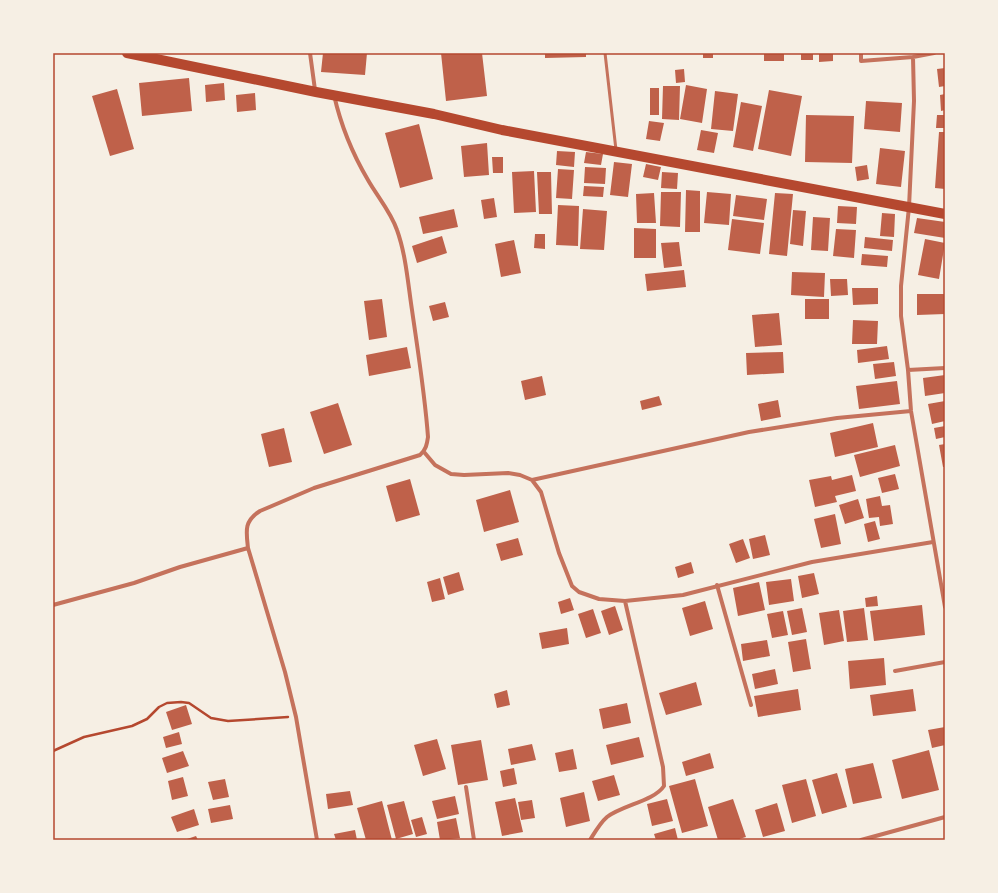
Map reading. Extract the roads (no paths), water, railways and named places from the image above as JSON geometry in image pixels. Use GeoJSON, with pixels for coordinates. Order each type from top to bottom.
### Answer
{"type":"FeatureCollection","features":[{"type":"Feature","properties":{"kind":"main road"},"geometry":{"type":"LineString","coordinates":[[127,53],[617,152],[945,214]]}},
{"type":"Feature","properties":{"kind":"street"},"geometry":{"type":"LineString","coordinates":[[310,53],[316,92]]}},
{"type":"Feature","properties":{"kind":"street"},"geometry":{"type":"LineString","coordinates":[[861,53],[861,61],[913,57],[934,53]]}},
{"type":"Feature","properties":{"kind":"street"},"geometry":{"type":"LineString","coordinates":[[913,57],[914,101],[909,207],[901,286],[901,316],[908,370],[911,411],[945,607]]}},
{"type":"Feature","properties":{"kind":"street"},"geometry":{"type":"LineString","coordinates":[[317,840],[296,717],[285,672],[248,548],[248,522],[252,516],[260,511],[314,488],[420,455],[424,452],[428,437],[408,283],[397,229],[366,178],[354,154],[342,125],[334,95]]}},
{"type":"Feature","properties":{"kind":"street"},"geometry":{"type":"LineString","coordinates":[[908,370],[945,368]]}},
{"type":"Feature","properties":{"kind":"street"},"geometry":{"type":"LineString","coordinates":[[532,480],[749,432],[837,418],[911,411]]}},
{"type":"Feature","properties":{"kind":"street"},"geometry":{"type":"LineString","coordinates":[[424,452],[435,465],[451,474],[464,475],[508,473],[520,475],[532,480],[541,492],[559,553],[572,586],[579,592],[589,597],[599,599],[624,601],[683,595],[717,585],[812,562],[933,542]]}},
{"type":"Feature","properties":{"kind":"street"},"geometry":{"type":"LineString","coordinates":[[53,605],[134,583],[180,567],[248,548]]}},
{"type":"Feature","properties":{"kind":"street"},"geometry":{"type":"LineString","coordinates":[[717,585],[751,705]]}},
{"type":"Feature","properties":{"kind":"street"},"geometry":{"type":"LineString","coordinates":[[590,840],[596,829],[606,818],[623,808],[660,792],[664,786],[665,778],[624,601]]}},
{"type":"Feature","properties":{"kind":"street"},"geometry":{"type":"LineString","coordinates":[[895,672],[945,662]]}},
{"type":"Feature","properties":{"kind":"street"},"geometry":{"type":"LineString","coordinates":[[466,787],[474,840]]}},
{"type":"Feature","properties":{"kind":"street"},"geometry":{"type":"LineString","coordinates":[[861,840],[945,817]]}},
{"type":"Feature","properties":{"kind":"lane"},"geometry":{"type":"LineString","coordinates":[[605,53],[617,152]]}}]}
